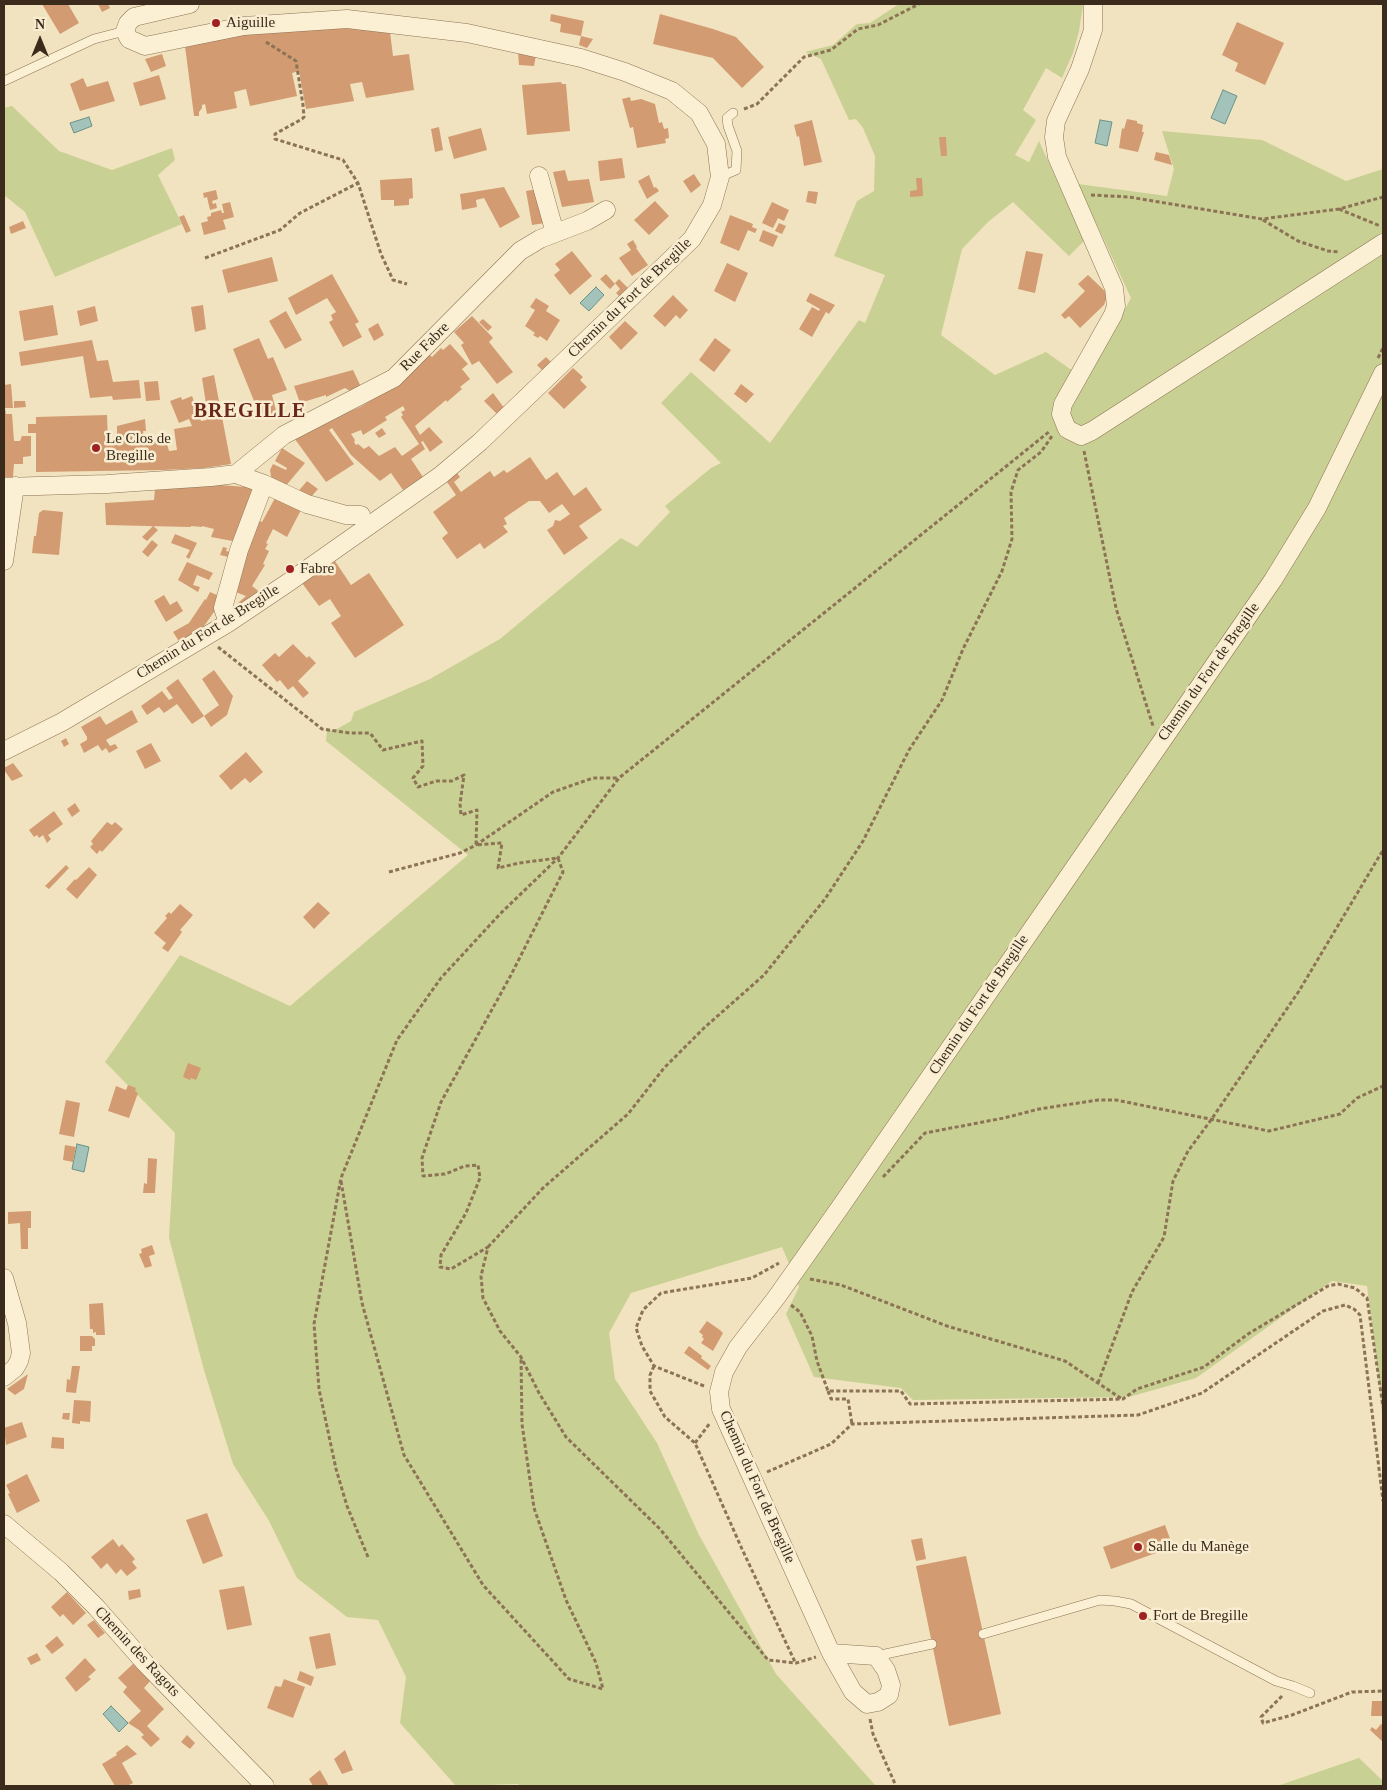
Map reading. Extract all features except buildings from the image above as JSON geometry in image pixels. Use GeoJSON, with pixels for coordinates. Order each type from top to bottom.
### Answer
{"type":"FeatureCollection","features":[{"type":"Feature","properties":{"kind":"street"},"geometry":{"type":"LineString","coordinates":[[125,31],[128,23],[134,17],[190,4]]}},
{"type":"Feature","properties":{"kind":"street"},"geometry":{"type":"LineString","coordinates":[[1093,4],[1093,30],[1080,69],[1056,121],[1054,137],[1057,157],[1114,288],[1116,306],[1113,315],[1063,404],[1060,414],[1067,429],[1081,436],[1100,426],[1376,248]]}},
{"type":"Feature","properties":{"kind":"street","name":"Chemin du Fort de Bregille"},"geometry":{"type":"LineString","coordinates":[[4,751],[62,722],[228,623],[416,494],[480,442],[692,239],[712,205],[720,177],[716,144],[699,112],[672,91],[625,72],[581,58],[467,33],[347,19],[244,26],[145,46],[129,39],[125,31]]}},
{"type":"Feature","properties":{"kind":"street"},"geometry":{"type":"LineString","coordinates":[[539,176],[555,233]]}},
{"type":"Feature","properties":{"kind":"street","name":"Rue Fabre"},"geometry":{"type":"LineString","coordinates":[[236,474],[284,434],[394,378],[520,251],[555,233],[587,221],[606,210]]}},
{"type":"Feature","properties":{"kind":"street","name":"Chemin du Fort de Bregille"},"geometry":{"type":"LineString","coordinates":[[867,1704],[853,1692],[831,1653],[721,1409],[719,1392],[724,1372],[738,1347],[776,1298],[1154,749],[1273,580],[1317,508],[1383,372]]}},
{"type":"Feature","properties":{"kind":"street"},"geometry":{"type":"LineString","coordinates":[[4,561],[10,486],[116,484],[236,474],[264,484],[307,504],[346,515],[361,515]]}},
{"type":"Feature","properties":{"kind":"street"},"geometry":{"type":"LineString","coordinates":[[228,623],[224,608],[239,550],[264,484]]}},
{"type":"Feature","properties":{"kind":"street"},"geometry":{"type":"LineString","coordinates":[[4,1278],[17,1322],[21,1353],[20,1361],[4,1377]]}},
{"type":"Feature","properties":{"kind":"street","name":"Chemin des Ragots"},"geometry":{"type":"LineString","coordinates":[[4,1524],[67,1578],[96,1607],[146,1663],[265,1786]]}},
{"type":"Feature","properties":{"kind":"street"},"geometry":{"type":"LineString","coordinates":[[831,1653],[876,1656],[886,1670],[891,1685],[888,1695],[878,1702],[867,1704]]}},
{"type":"Feature","properties":{"kind":"lane"},"geometry":{"type":"LineString","coordinates":[[4,82],[94,39],[125,31]]}},
{"type":"Feature","properties":{"kind":"lane"},"geometry":{"type":"LineString","coordinates":[[720,177],[736,170],[737,151],[727,118],[733,113]]}},
{"type":"Feature","properties":{"kind":"lane"},"geometry":{"type":"LineString","coordinates":[[983,1634],[1100,1600],[1132,1604],[1267,1677],[1310,1693]]}},
{"type":"Feature","properties":{"kind":"lane"},"geometry":{"type":"LineString","coordinates":[[876,1656],[932,1644]]}},
{"type":"Feature","properties":{"kind":"path"},"geometry":{"type":"LineString","coordinates":[[733,113],[757,104],[804,57],[831,50],[858,28],[878,25],[919,4]]}},
{"type":"Feature","properties":{"kind":"path"},"geometry":{"type":"LineString","coordinates":[[260,38],[296,61],[303,105],[304,117],[275,134],[275,139],[343,160],[358,183],[381,254],[393,280],[407,284]]}},
{"type":"Feature","properties":{"kind":"path"},"geometry":{"type":"LineString","coordinates":[[205,258],[280,230],[300,213],[358,183]]}},
{"type":"Feature","properties":{"kind":"path"},"geometry":{"type":"LineString","coordinates":[[1073,193],[1129,197],[1262,220],[1339,209],[1383,197]]}},
{"type":"Feature","properties":{"kind":"path"},"geometry":{"type":"LineString","coordinates":[[1339,209],[1383,228]]}},
{"type":"Feature","properties":{"kind":"path"},"geometry":{"type":"LineString","coordinates":[[1262,220],[1298,241],[1328,251],[1376,248]]}},
{"type":"Feature","properties":{"kind":"path"},"geometry":{"type":"LineString","coordinates":[[368,1557],[347,1506],[336,1469],[319,1389],[314,1324],[340,1178],[397,1040],[441,978],[500,914],[558,858],[619,778],[1062,421]]}},
{"type":"Feature","properties":{"kind":"path"},"geometry":{"type":"LineString","coordinates":[[558,858],[563,872],[511,975],[441,1102],[422,1158],[423,1176],[445,1174],[465,1166],[478,1165],[480,1178],[466,1213],[441,1254],[440,1267],[451,1269],[488,1247],[543,1188],[628,1114],[664,1068],[704,1028],[764,974],[825,899],[863,841],[909,750],[942,700],[962,649],[1002,571],[1012,539],[1011,492],[1018,470],[1041,452],[1062,421]]}},
{"type":"Feature","properties":{"kind":"path"},"geometry":{"type":"LineString","coordinates":[[1081,436],[1116,608],[1152,720],[1154,749]]}},
{"type":"Feature","properties":{"kind":"path"},"geometry":{"type":"LineString","coordinates":[[212,642],[322,729],[350,733],[370,733],[383,750],[422,741],[423,766],[413,778],[418,787],[436,781],[452,781],[464,775],[460,804],[461,815],[477,810],[476,845]]}},
{"type":"Feature","properties":{"kind":"path"},"geometry":{"type":"LineString","coordinates":[[389,872],[460,853],[476,845],[553,792],[593,778],[619,778]]}},
{"type":"Feature","properties":{"kind":"path"},"geometry":{"type":"LineString","coordinates":[[476,845],[502,843],[498,868],[558,858]]}},
{"type":"Feature","properties":{"kind":"path"},"geometry":{"type":"LineString","coordinates":[[1098,1383],[1132,1292],[1164,1238],[1173,1181],[1188,1152],[1298,991],[1383,850]]}},
{"type":"Feature","properties":{"kind":"path"},"geometry":{"type":"LineString","coordinates":[[876,1182],[883,1178],[925,1133],[1004,1118],[1039,1109],[1098,1100],[1116,1100],[1269,1131],[1340,1114],[1357,1098],[1383,1086]]}},
{"type":"Feature","properties":{"kind":"path"},"geometry":{"type":"LineString","coordinates":[[340,1178],[362,1303],[404,1455],[483,1585],[569,1679],[603,1689],[596,1663],[566,1600],[534,1508],[522,1424],[521,1357]]}},
{"type":"Feature","properties":{"kind":"path"},"geometry":{"type":"LineString","coordinates":[[488,1247],[481,1276],[483,1298],[500,1331],[521,1357],[539,1393],[566,1437],[660,1529],[768,1660],[796,1663],[831,1653]]}},
{"type":"Feature","properties":{"kind":"path"},"geometry":{"type":"LineString","coordinates":[[719,1392],[654,1366],[642,1346],[636,1328],[643,1310],[662,1293],[752,1278],[777,1265],[782,1258]]}},
{"type":"Feature","properties":{"kind":"path"},"geometry":{"type":"LineString","coordinates":[[792,1275],[841,1285],[948,1326],[1066,1361],[1122,1399]]}},
{"type":"Feature","properties":{"kind":"path"},"geometry":{"type":"LineString","coordinates":[[828,1391],[901,1391],[910,1404],[1122,1399],[1137,1389],[1204,1366],[1248,1334],[1328,1286],[1338,1284],[1355,1288],[1367,1298],[1383,1407]]}},
{"type":"Feature","properties":{"kind":"path"},"geometry":{"type":"LineString","coordinates":[[776,1298],[786,1302],[800,1312],[812,1336],[817,1361],[831,1399],[848,1399],[852,1424]]}},
{"type":"Feature","properties":{"kind":"path"},"geometry":{"type":"LineString","coordinates":[[752,1478],[831,1444],[852,1424],[1138,1416],[1202,1393],[1323,1310],[1345,1305],[1354,1309],[1360,1315],[1383,1501]]}},
{"type":"Feature","properties":{"kind":"path"},"geometry":{"type":"LineString","coordinates":[[654,1366],[650,1376],[650,1391],[664,1417],[695,1443],[742,1549],[796,1663]]}},
{"type":"Feature","properties":{"kind":"path"},"geometry":{"type":"LineString","coordinates":[[867,1704],[874,1734],[896,1786]]}},
{"type":"Feature","properties":{"kind":"green space"},"geometry":{"type":"Polygon","coordinates":[[[899,4],[1083,4],[1073,53],[1062,78],[1046,68],[1023,110],[1036,120],[1015,155],[1029,162],[1039,141],[1084,241],[1069,256],[1013,202],[988,222],[962,249],[941,335],[995,375],[1046,352],[1070,369],[1089,376],[1131,298],[1078,184],[1167,196],[1174,169],[1162,131],[1262,140],[1346,181],[1383,169],[1383,1428],[1367,1286],[1332,1281],[1196,1378],[1129,1397],[913,1400],[901,1388],[814,1377],[786,1314],[799,1287],[782,1247],[631,1293],[609,1333],[615,1379],[657,1443],[698,1533],[776,1674],[876,1786],[520,1786],[518,1784],[456,1786],[400,1723],[406,1677],[378,1620],[347,1617],[297,1578],[269,1521],[233,1464],[204,1370],[169,1238],[175,1133],[105,1062],[180,955],[290,1006],[468,855],[326,741],[327,730],[335,730],[351,721],[354,712],[430,679],[500,639],[621,538],[637,547],[670,512],[665,506],[711,468],[721,463],[661,403],[691,372],[770,443],[859,320],[865,323],[885,275],[834,256],[857,201],[874,191],[875,156],[863,128],[856,119],[849,120],[821,59],[805,52],[833,45],[857,24],[870,23],[899,4]]]}},
{"type":"Feature","properties":{"kind":"green space"},"geometry":{"type":"Polygon","coordinates":[[[12,106],[59,151],[112,170],[172,148],[175,160],[158,175],[182,224],[55,277],[25,212],[4,195],[4,108],[12,106]]]}},
{"type":"Feature","properties":{"kind":"green space"},"geometry":{"type":"Polygon","coordinates":[[[1359,1758],[1383,1781],[1383,1786],[1277,1786],[1359,1758]]]}},
{"type":"Feature","properties":{"kind":"water"},"geometry":{"type":"Polygon","coordinates":[[[1223,90],[1237,96],[1225,124],[1211,118],[1223,90]]]}},
{"type":"Feature","properties":{"kind":"water"},"geometry":{"type":"Polygon","coordinates":[[[89,117],[92,126],[74,133],[70,123],[89,117]]]}},
{"type":"Feature","properties":{"kind":"water"},"geometry":{"type":"Polygon","coordinates":[[[1100,120],[1112,122],[1107,146],[1095,143],[1100,120]]]}},
{"type":"Feature","properties":{"kind":"water"},"geometry":{"type":"Polygon","coordinates":[[[596,287],[604,295],[589,311],[580,303],[596,287]]]}},
{"type":"Feature","properties":{"kind":"water"},"geometry":{"type":"Polygon","coordinates":[[[77,1144],[89,1147],[84,1172],[72,1169],[77,1144]]]}},
{"type":"Feature","properties":{"kind":"water"},"geometry":{"type":"Polygon","coordinates":[[[111,1706],[128,1723],[119,1732],[103,1714],[111,1706]]]}},
{"type":"Feature","properties":{"kind":"place","name":"Aiguille"},"geometry":{"type":"Point","coordinates":[216,23]}},
{"type":"Feature","properties":{"kind":"place","name":"Le Clos de Bregille"},"geometry":{"type":"Point","coordinates":[96,448]}},
{"type":"Feature","properties":{"kind":"place","name":"Fabre"},"geometry":{"type":"Point","coordinates":[290,569]}},
{"type":"Feature","properties":{"kind":"place","name":"Salle du Manège"},"geometry":{"type":"Point","coordinates":[1138,1547]}},
{"type":"Feature","properties":{"kind":"place","name":"Fort de Bregille"},"geometry":{"type":"Point","coordinates":[1143,1616]}},
{"type":"Feature","properties":{"kind":"district","name":"BREGILLE"},"geometry":{"type":"Point","coordinates":[250,412]}}]}
